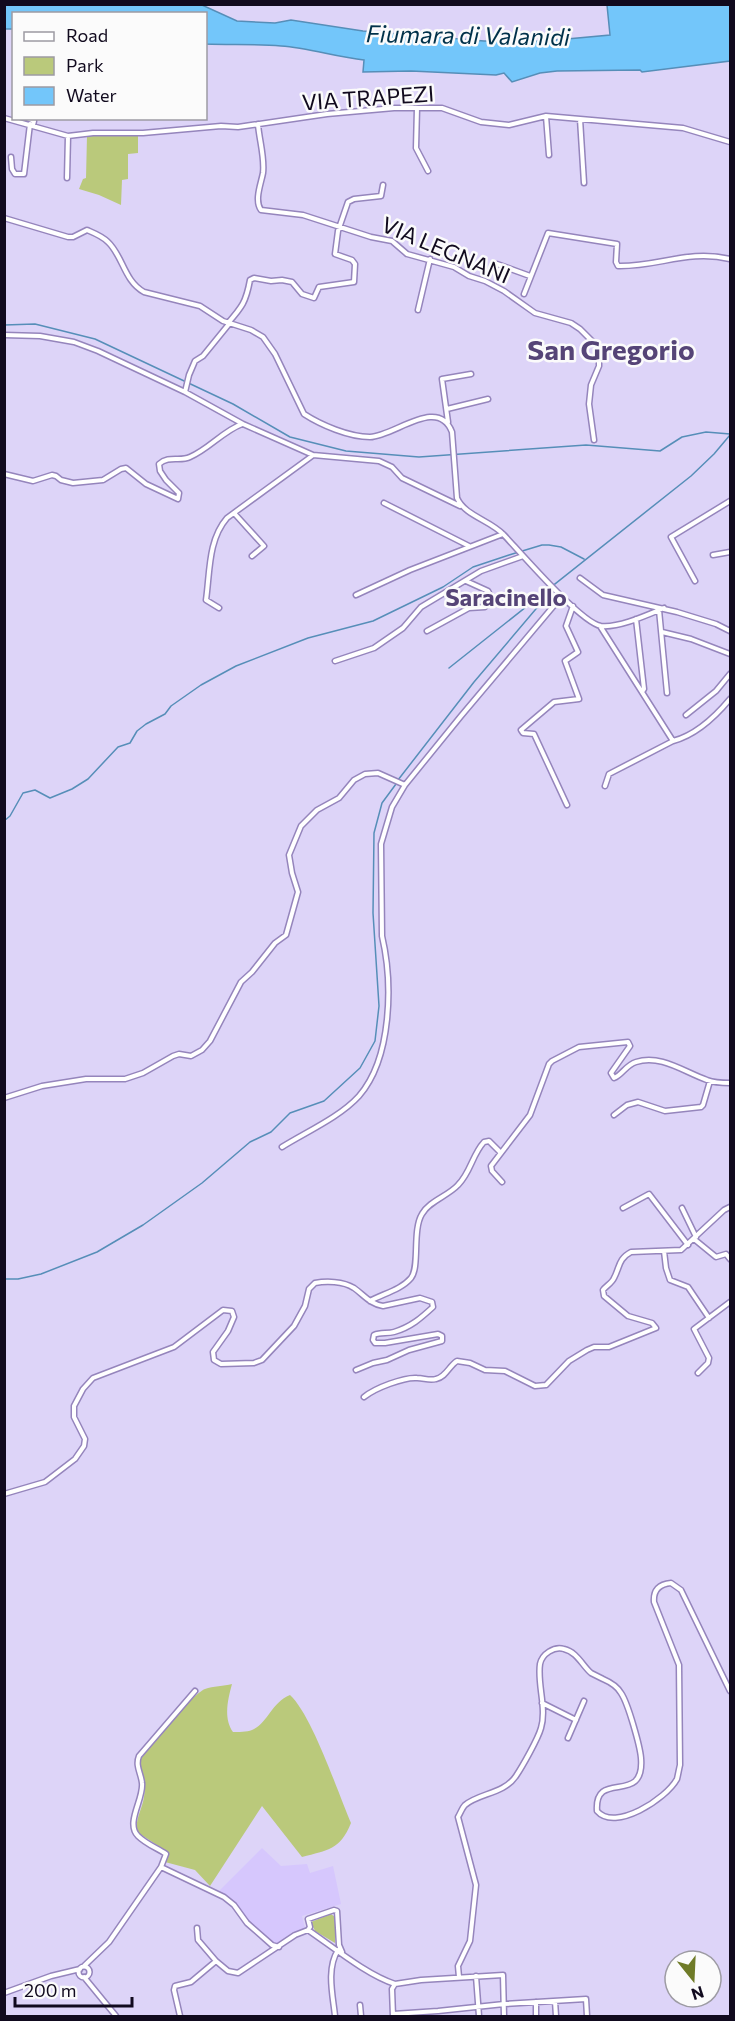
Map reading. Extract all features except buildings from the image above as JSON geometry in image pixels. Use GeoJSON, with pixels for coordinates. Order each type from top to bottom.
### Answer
{"type":"FeatureCollection","features":[{"type":"Feature","properties":{"kind":"street","name":"VIA TRAPEZI"},"geometry":{"type":"LineString","coordinates":[[13,120],[68,136],[258,124],[327,114],[394,108],[442,108],[472,120],[509,125],[546,116],[580,118],[683,128],[730,142]]}},
{"type":"Feature","properties":{"kind":"street"},"geometry":{"type":"LineString","coordinates":[[417,108],[416,148],[428,171]]}},
{"type":"Feature","properties":{"kind":"street"},"geometry":{"type":"LineString","coordinates":[[546,116],[549,155]]}},
{"type":"Feature","properties":{"kind":"street"},"geometry":{"type":"LineString","coordinates":[[580,118],[584,183]]}},
{"type":"Feature","properties":{"kind":"street"},"geometry":{"type":"LineString","coordinates":[[11,157],[15,174],[24,174],[31,124],[34,121],[32,120]]}},
{"type":"Feature","properties":{"kind":"street","name":"VIA LEGNANI"},"geometry":{"type":"LineString","coordinates":[[258,124],[263,171],[259,186],[259,209],[303,215],[371,237],[392,241],[407,254],[454,267],[469,276],[485,281],[504,291],[535,313],[571,323],[596,345],[600,355],[599,366],[591,385],[589,404],[594,440]]}},
{"type":"Feature","properties":{"kind":"street"},"geometry":{"type":"LineString","coordinates":[[67,178],[68,136]]}},
{"type":"Feature","properties":{"kind":"street"},"geometry":{"type":"LineString","coordinates":[[185,392],[195,361],[203,356],[246,301],[250,280],[254,278],[292,282],[302,294],[310,298],[314,298],[319,287],[354,282],[355,264],[352,260],[335,254],[339,225],[348,202],[354,199],[381,196],[383,185]]}},
{"type":"Feature","properties":{"kind":"street"},"geometry":{"type":"LineString","coordinates":[[4,218],[68,237],[87,230],[113,248],[135,287],[144,292],[200,306],[228,323],[252,330],[263,337],[275,354],[304,414],[312,419],[343,431],[372,437],[430,416],[441,417],[448,423]]}},
{"type":"Feature","properties":{"kind":"street"},"geometry":{"type":"LineString","coordinates":[[524,294],[548,233],[617,244],[616,262],[618,266],[666,261],[688,255],[713,255],[730,259]]}},
{"type":"Feature","properties":{"kind":"street"},"geometry":{"type":"LineString","coordinates":[[418,310],[430,259]]}},
{"type":"Feature","properties":{"kind":"street"},"geometry":{"type":"LineString","coordinates":[[497,264],[530,276]]}},
{"type":"Feature","properties":{"kind":"street"},"geometry":{"type":"LineString","coordinates":[[4,335],[40,336],[74,342],[185,392],[243,424],[313,455],[379,461],[392,467],[402,478],[461,506],[498,529],[561,595],[599,626],[673,741]]}},
{"type":"Feature","properties":{"kind":"street"},"geometry":{"type":"LineString","coordinates":[[461,506],[457,498],[453,445],[442,380],[471,374]]}},
{"type":"Feature","properties":{"kind":"street"},"geometry":{"type":"LineString","coordinates":[[447,409],[488,399]]}},
{"type":"Feature","properties":{"kind":"street"},"geometry":{"type":"LineString","coordinates":[[4,474],[33,481],[52,475],[66,483],[74,483],[104,480],[126,468],[154,489],[178,499],[179,493],[160,471],[161,462],[168,459],[189,458],[233,428],[243,424]]}},
{"type":"Feature","properties":{"kind":"street"},"geometry":{"type":"LineString","coordinates":[[219,608],[206,600],[209,567],[218,531],[227,518],[313,455]]}},
{"type":"Feature","properties":{"kind":"street"},"geometry":{"type":"LineString","coordinates":[[695,581],[671,537],[730,501]]}},
{"type":"Feature","properties":{"kind":"street"},"geometry":{"type":"LineString","coordinates":[[384,503],[470,546]]}},
{"type":"Feature","properties":{"kind":"street"},"geometry":{"type":"LineString","coordinates":[[234,513],[264,546],[252,556]]}},
{"type":"Feature","properties":{"kind":"street"},"geometry":{"type":"LineString","coordinates":[[356,595],[410,570],[503,534]]}},
{"type":"Feature","properties":{"kind":"street"},"geometry":{"type":"LineString","coordinates":[[713,555],[730,552]]}},
{"type":"Feature","properties":{"kind":"street"},"geometry":{"type":"LineString","coordinates":[[335,661],[374,648],[403,628],[422,607],[481,571],[522,555]]}},
{"type":"Feature","properties":{"kind":"street"},"geometry":{"type":"LineString","coordinates":[[580,578],[603,595],[716,624],[730,631]]}},
{"type":"Feature","properties":{"kind":"street"},"geometry":{"type":"LineString","coordinates":[[427,632],[469,608],[485,607],[490,595],[488,591],[466,580]]}},
{"type":"Feature","properties":{"kind":"street"},"geometry":{"type":"LineString","coordinates":[[282,1147],[357,1097],[369,1082],[376,1066],[388,1015],[385,948],[382,936],[381,844],[392,807],[405,785],[561,595]]}},
{"type":"Feature","properties":{"kind":"street"},"geometry":{"type":"LineString","coordinates":[[567,805],[534,735],[523,733],[521,730],[554,702],[579,699],[565,661],[578,652],[566,626],[573,606]]}},
{"type":"Feature","properties":{"kind":"street"},"geometry":{"type":"LineString","coordinates":[[599,626],[636,619],[661,609]]}},
{"type":"Feature","properties":{"kind":"street"},"geometry":{"type":"LineString","coordinates":[[661,609],[667,693]]}},
{"type":"Feature","properties":{"kind":"street"},"geometry":{"type":"LineString","coordinates":[[636,619],[644,689],[642,693]]}},
{"type":"Feature","properties":{"kind":"street"},"geometry":{"type":"LineString","coordinates":[[662,632],[691,639],[730,654]]}},
{"type":"Feature","properties":{"kind":"street"},"geometry":{"type":"LineString","coordinates":[[686,715],[716,691],[730,674]]}},
{"type":"Feature","properties":{"kind":"street"},"geometry":{"type":"LineString","coordinates":[[605,786],[609,774],[673,741],[688,737],[730,699]]}},
{"type":"Feature","properties":{"kind":"street"},"geometry":{"type":"LineString","coordinates":[[4,1098],[42,1086],[86,1079],[125,1079],[143,1073],[173,1056],[179,1054],[191,1056],[202,1050],[210,1041],[241,982],[275,943],[286,935],[298,892],[288,855],[301,826],[317,810],[339,798],[354,780],[365,774],[378,773],[405,785]]}},
{"type":"Feature","properties":{"kind":"street"},"geometry":{"type":"LineString","coordinates":[[502,1182],[491,1168],[502,1149],[530,1115],[549,1064],[579,1047],[628,1042],[630,1046],[611,1073],[614,1078],[618,1077],[629,1064],[648,1059],[661,1061],[711,1081],[730,1083]]}},
{"type":"Feature","properties":{"kind":"street"},"geometry":{"type":"LineString","coordinates":[[614,1115],[627,1105],[638,1102],[665,1111],[701,1107],[704,1105],[711,1081]]}},
{"type":"Feature","properties":{"kind":"street"},"geometry":{"type":"LineString","coordinates":[[370,1301],[400,1286],[410,1278],[414,1271],[416,1236],[422,1213],[460,1183],[470,1170],[474,1155],[484,1142],[489,1141],[501,1154]]}},
{"type":"Feature","properties":{"kind":"street"},"geometry":{"type":"LineString","coordinates":[[623,1208],[650,1194],[688,1245]]}},
{"type":"Feature","properties":{"kind":"street"},"geometry":{"type":"LineString","coordinates":[[364,1396],[377,1389],[406,1380],[440,1378],[457,1361],[470,1363],[485,1370],[505,1371],[535,1386],[546,1385],[569,1361],[587,1350],[594,1347],[609,1347],[656,1328],[652,1323],[628,1316],[603,1294],[605,1287],[615,1277],[617,1265],[626,1254],[678,1251],[688,1245],[724,1210],[730,1207]]}},
{"type":"Feature","properties":{"kind":"street"},"geometry":{"type":"LineString","coordinates":[[682,1208],[695,1238],[716,1257],[726,1254],[730,1259]]}},
{"type":"Feature","properties":{"kind":"street"},"geometry":{"type":"LineString","coordinates":[[664,1251],[670,1280],[688,1287],[709,1318]]}},
{"type":"Feature","properties":{"kind":"street"},"geometry":{"type":"LineString","coordinates":[[4,1494],[45,1482],[75,1459],[86,1439],[74,1418],[74,1406],[83,1389],[93,1378],[174,1347],[225,1309],[232,1311],[234,1317],[228,1331],[213,1352],[214,1360],[221,1364],[254,1363],[260,1361],[294,1326],[305,1306],[309,1289],[315,1283],[347,1285],[370,1301],[383,1306],[420,1298],[430,1300],[433,1307],[410,1326],[394,1332],[374,1335],[373,1340],[375,1343],[385,1343],[438,1334],[443,1338],[438,1344],[409,1350],[356,1370]]}},
{"type":"Feature","properties":{"kind":"street"},"geometry":{"type":"LineString","coordinates":[[698,1373],[708,1363],[709,1358],[694,1329],[730,1302]]}},
{"type":"Feature","properties":{"kind":"street"},"geometry":{"type":"LineString","coordinates":[[459,1977],[458,1966],[470,1941],[476,1885],[458,1817],[464,1806],[508,1785],[515,1778],[541,1728],[540,1663],[546,1653],[562,1648],[576,1656],[592,1673],[610,1682],[622,1694],[639,1748],[641,1764],[636,1782],[629,1786],[607,1788],[596,1800],[597,1812],[612,1820],[650,1806],[677,1779],[680,1765],[679,1665],[654,1602],[655,1590],[659,1586],[671,1583],[681,1590],[730,1691]]}},
{"type":"Feature","properties":{"kind":"street"},"geometry":{"type":"LineString","coordinates":[[84,1977],[161,1867],[166,1854],[136,1834],[133,1828],[142,1783],[137,1761],[143,1750],[195,1690]]}},
{"type":"Feature","properties":{"kind":"street"},"geometry":{"type":"LineString","coordinates":[[568,1738],[584,1701]]}},
{"type":"Feature","properties":{"kind":"street"},"geometry":{"type":"LineString","coordinates":[[542,1703],[576,1720]]}},
{"type":"Feature","properties":{"kind":"street"},"geometry":{"type":"LineString","coordinates":[[161,1867],[224,1897],[234,1905],[247,1923],[272,1945],[279,1947]]}},
{"type":"Feature","properties":{"kind":"street"},"geometry":{"type":"LineString","coordinates":[[308,1930],[310,1917],[337,1911],[340,1951],[333,1961],[331,1978],[335,2016]]}},
{"type":"Feature","properties":{"kind":"street"},"geometry":{"type":"LineString","coordinates":[[197,1928],[198,1940],[216,1961],[228,1971],[238,1973],[295,1935],[308,1930]]}},
{"type":"Feature","properties":{"kind":"street"},"geometry":{"type":"LineString","coordinates":[[308,1930],[384,1981],[395,1984],[414,1980],[502,1975],[504,2016]]}},
{"type":"Feature","properties":{"kind":"street"},"geometry":{"type":"LineString","coordinates":[[81,1970],[98,1955]]}},
{"type":"Feature","properties":{"kind":"street"},"geometry":{"type":"LineString","coordinates":[[180,2016],[175,1986],[191,1982],[216,1961]]}},
{"type":"Feature","properties":{"kind":"street"},"geometry":{"type":"LineString","coordinates":[[81,1970],[84,1977],[116,2016]]}},
{"type":"Feature","properties":{"kind":"street"},"geometry":{"type":"LineString","coordinates":[[4,1993],[51,1976],[81,1970],[89,1972]]}},
{"type":"Feature","properties":{"kind":"street"},"geometry":{"type":"LineString","coordinates":[[89,1972],[92,1985]]}},
{"type":"Feature","properties":{"kind":"street"},"geometry":{"type":"LineString","coordinates":[[476,1976],[479,2016]]}},
{"type":"Feature","properties":{"kind":"street"},"geometry":{"type":"LineString","coordinates":[[395,1984],[392,1989],[393,2015],[586,1999],[587,2016]]}},
{"type":"Feature","properties":{"kind":"street"},"geometry":{"type":"LineString","coordinates":[[555,2001],[556,2016]]}},
{"type":"Feature","properties":{"kind":"street"},"geometry":{"type":"LineString","coordinates":[[536,2002],[536,2016]]}},
{"type":"Feature","properties":{"kind":"street"},"geometry":{"type":"LineString","coordinates":[[360,2005],[361,2016]]}},
{"type":"Feature","properties":{"kind":"shaded area"},"geometry":{"type":"Polygon","coordinates":[[[262,1848],[281,1866],[307,1864],[310,1873],[333,1866],[341,1904],[302,1916],[305,1928],[291,1933],[276,1944],[245,1918],[236,1903],[218,1892],[262,1848]]]}},
{"type":"Feature","properties":{"kind":"green space"},"geometry":{"type":"Polygon","coordinates":[[[87,136],[138,136],[138,153],[128,154],[128,179],[122,180],[121,205],[79,189],[83,179],[86,178],[87,136]]]}},
{"type":"Feature","properties":{"kind":"green space"},"geometry":{"type":"Polygon","coordinates":[[[232,1684],[227,1715],[233,1732],[248,1731],[257,1727],[278,1703],[290,1695],[316,1736],[351,1823],[338,1844],[302,1857],[262,1806],[210,1886],[195,1870],[165,1862],[169,1853],[137,1832],[144,1793],[139,1762],[170,1723],[199,1693],[208,1688],[232,1684]]]}},
{"type":"Feature","properties":{"kind":"green space"},"geometry":{"type":"Polygon","coordinates":[[[331,1914],[335,1917],[335,1943],[315,1931],[311,1922],[331,1914]]]}},
{"type":"Feature","properties":{"kind":"water"},"geometry":{"type":"Polygon","coordinates":[[[4,5],[202,5],[237,21],[275,23],[291,20],[363,31],[484,41],[545,41],[610,35],[607,5],[730,5],[730,61],[642,72],[640,70],[557,71],[540,73],[512,82],[504,73],[496,75],[411,71],[363,72],[364,60],[272,45],[207,44],[207,12],[12,12],[12,29],[5,29],[4,5]]]}},
{"type":"Feature","properties":{"kind":"waterway"},"geometry":{"type":"LineString","coordinates":[[4,325],[35,324],[95,339],[233,404],[290,437],[346,451],[419,457],[586,445],[660,451],[682,437],[706,432],[730,434]]}},
{"type":"Feature","properties":{"kind":"waterway"},"geometry":{"type":"LineString","coordinates":[[449,668],[691,476],[730,435]]}},
{"type":"Feature","properties":{"kind":"waterway"},"geometry":{"type":"LineString","coordinates":[[4,821],[10,816],[23,793],[35,790],[50,798],[72,789],[88,779],[118,747],[130,743],[137,731],[146,724],[165,714],[171,706],[201,685],[236,666],[308,638],[373,621],[443,587],[473,567],[509,555],[549,545],[561,547],[584,559]]}},
{"type":"Feature","properties":{"kind":"waterway"},"geometry":{"type":"LineString","coordinates":[[398,780],[474,682],[552,590]]}},
{"type":"Feature","properties":{"kind":"waterway"},"geometry":{"type":"LineString","coordinates":[[4,1279],[18,1279],[41,1274],[97,1252],[143,1225],[202,1183],[250,1142],[271,1132],[290,1113],[324,1101],[360,1068],[375,1041],[379,1006],[373,913],[374,833],[382,803],[396,784]]}},
{"type":"Feature","properties":{"kind":"district","name":"San Gregorio"},"geometry":{"type":"Point","coordinates":[611,350]}},
{"type":"Feature","properties":{"kind":"district","name":"Saracinello"},"geometry":{"type":"Point","coordinates":[506,598]}},
{"type":"Feature","properties":{"kind":"water label","name":"Fiumara di Valanidi"},"geometry":{"type":"Point","coordinates":[468,36]}}]}
